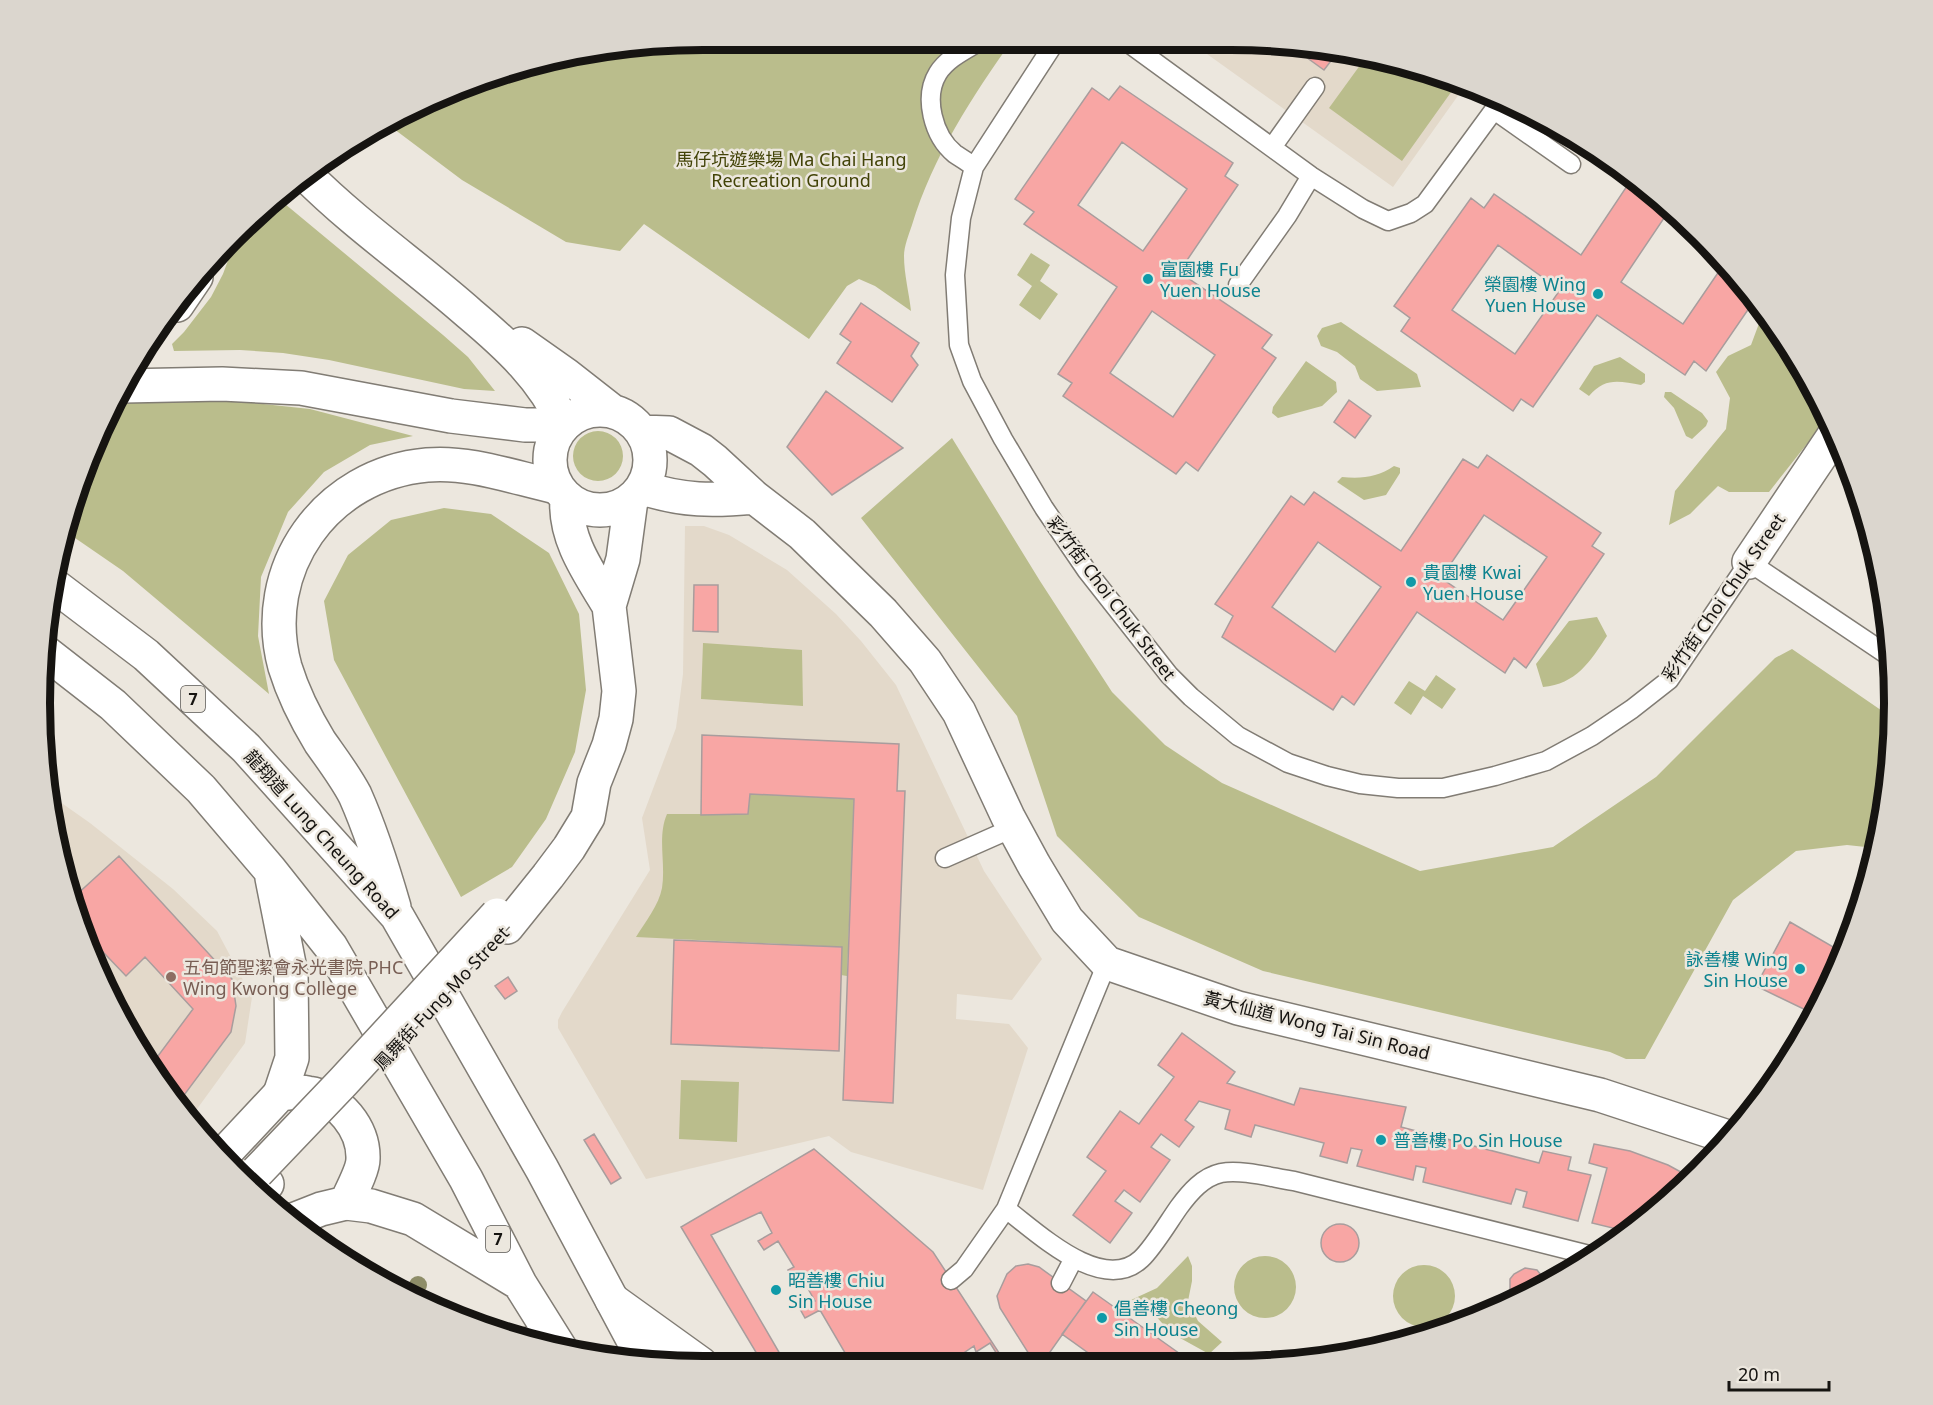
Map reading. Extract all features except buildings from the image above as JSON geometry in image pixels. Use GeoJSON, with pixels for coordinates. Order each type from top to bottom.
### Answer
{"type":"FeatureCollection","features":[{"type":"Feature","properties":{"kind":"main road"},"geometry":{"type":"LineString","coordinates":[[311,180],[490,331],[538,380],[564,425]]}},
{"type":"Feature","properties":{"kind":"main road"},"geometry":{"type":"LineString","coordinates":[[490,331],[524,344],[612,411]]}},
{"type":"Feature","properties":{"kind":"main road"},"geometry":{"type":"LineString","coordinates":[[132,386],[222,384],[301,388],[451,416],[525,425],[564,425],[587,412],[612,411],[624,415],[642,432],[648,444],[651,464],[649,474],[637,494],[611,509],[593,510],[562,493],[474,468],[448,465],[405,468],[350,490],[335,502],[309,530],[290,564],[284,584],[279,625],[285,667],[306,717],[354,794],[378,855],[397,916]]}},
{"type":"Feature","properties":{"kind":"main road"},"geometry":{"type":"LineString","coordinates":[[562,493],[550,459],[551,447],[564,425]]}},
{"type":"Feature","properties":{"kind":"main road"},"geometry":{"type":"LineString","coordinates":[[642,432],[669,433],[701,450],[754,497],[802,534],[883,613],[926,661],[959,712],[1013,828],[1067,920],[1107,963]]}},
{"type":"Feature","properties":{"kind":"main road","name":"彩竹街 Choi Chuk Street"},"geometry":{"type":"LineString","coordinates":[[1749,562],[1829,443]]}},
{"type":"Feature","properties":{"kind":"main road","name":"鳳舞街 Fung Mo Street"},"geometry":{"type":"LineString","coordinates":[[259,1181],[344,1082],[502,921],[594,783],[616,719],[619,691],[609,606],[578,553],[566,515],[562,493]]}},
{"type":"Feature","properties":{"kind":"main road"},"geometry":{"type":"LineString","coordinates":[[637,494],[698,500],[754,497]]}},
{"type":"Feature","properties":{"kind":"main road","name":"鳳舞街 Fung Mo Street"},"geometry":{"type":"LineString","coordinates":[[609,606],[623,560],[637,494]]}},
{"type":"Feature","properties":{"kind":"main road","name":"龍翔道 Lung Cheung Road"},"geometry":{"type":"LineString","coordinates":[[60,590],[146,655],[246,748],[397,916],[542,1169],[640,1352]]}},
{"type":"Feature","properties":{"kind":"main road","name":"7"},"geometry":{"type":"LineString","coordinates":[[51,657],[113,705],[201,789],[270,870],[331,948],[466,1179],[520,1284],[554,1338]]}},
{"type":"Feature","properties":{"kind":"main road"},"geometry":{"type":"LineString","coordinates":[[228,1150],[280,1094],[292,1058],[291,974],[270,870]]}},
{"type":"Feature","properties":{"kind":"main road","name":"黃大仙道 Wong Tai Sin Road"},"geometry":{"type":"LineString","coordinates":[[1107,963],[1238,1008],[1600,1095],[1720,1134]]}},
{"type":"Feature","properties":{"kind":"main road"},"geometry":{"type":"LineString","coordinates":[[280,1094],[310,1093],[328,1100],[344,1112],[356,1127],[364,1161],[346,1203]]}},
{"type":"Feature","properties":{"kind":"main road"},"geometry":{"type":"LineString","coordinates":[[300,1217],[346,1203],[371,1206],[413,1219],[520,1284]]}},
{"type":"Feature","properties":{"kind":"main road","name":"龍翔道 Lung Cheung Road"},"geometry":{"type":"LineString","coordinates":[[612,1300],[689,1355]]}},
{"type":"Feature","properties":{"kind":"lane","name":"彩竹街 Choi Chuk Street"},"geometry":{"type":"LineString","coordinates":[[1050,50],[974,166],[961,218],[955,275],[959,345],[972,381],[1044,508],[1087,571],[1169,675],[1191,697],[1238,736],[1288,763],[1327,776],[1360,784],[1398,788],[1443,788],[1495,777],[1546,761],[1592,736],[1669,680],[1749,562]]}},
{"type":"Feature","properties":{"kind":"lane"},"geometry":{"type":"LineString","coordinates":[[1138,50],[1273,146],[1311,176],[1363,209],[1388,221],[1411,213],[1425,204],[1494,110],[1571,164]]}},
{"type":"Feature","properties":{"kind":"lane"},"geometry":{"type":"LineString","coordinates":[[962,51],[938,73],[932,90],[931,112],[938,130],[953,152],[974,166]]}},
{"type":"Feature","properties":{"kind":"lane"},"geometry":{"type":"LineString","coordinates":[[1273,146],[1315,87]]}},
{"type":"Feature","properties":{"kind":"lane"},"geometry":{"type":"LineString","coordinates":[[1238,285],[1287,216],[1311,176]]}},
{"type":"Feature","properties":{"kind":"lane"},"geometry":{"type":"LineString","coordinates":[[1749,562],[1881,651]]}},
{"type":"Feature","properties":{"kind":"lane"},"geometry":{"type":"LineString","coordinates":[[945,858],[1013,828]]}},
{"type":"Feature","properties":{"kind":"lane"},"geometry":{"type":"LineString","coordinates":[[951,1280],[964,1269],[1006,1209],[1107,963]]}},
{"type":"Feature","properties":{"kind":"lane"},"geometry":{"type":"LineString","coordinates":[[1006,1209],[1074,1258],[1095,1269],[1115,1270],[1141,1259],[1191,1190],[1209,1178],[1222,1173],[1245,1173],[1294,1181],[1581,1253]]}},
{"type":"Feature","properties":{"kind":"lane"},"geometry":{"type":"LineString","coordinates":[[1061,1283],[1074,1258]]}},
{"type":"Feature","properties":{"kind":"shaded area"},"geometry":{"type":"Polygon","coordinates":[[[1201,50],[1273,51],[1316,55],[1400,72],[1461,92],[1393,187],[1201,50]]]}},
{"type":"Feature","properties":{"kind":"shaded area"},"geometry":{"type":"Polygon","coordinates":[[[685,526],[704,526],[729,535],[787,570],[836,614],[861,641],[896,685],[984,871],[1042,959],[1012,1000],[957,994],[956,1019],[1009,1024],[1028,1048],[983,1190],[851,1152],[829,1136],[646,1179],[558,1028],[558,1020],[562,1012],[650,870],[642,818],[676,728],[683,674],[685,526]]]}},
{"type":"Feature","properties":{"kind":"shaded area","name":"五旬節聖潔會永光書院 PHC Wing Kwong College"},"geometry":{"type":"Polygon","coordinates":[[[57,800],[173,889],[217,931],[252,997],[245,1043],[195,1112],[137,1029],[99,952],[72,872],[57,800]]]}},
{"type":"Feature","properties":{"kind":"green space","name":"馬仔坑遊樂場 Ma Chai Hang Recreation Ground"},"geometry":{"type":"Polygon","coordinates":[[[1006,50],[942,151],[921,200],[904,252],[911,311],[875,286],[859,279],[847,286],[809,339],[644,224],[620,251],[566,242],[462,180],[393,128],[453,99],[533,72],[617,55],[660,51],[1006,50]]]}},
{"type":"Feature","properties":{"kind":"green space"},"geometry":{"type":"Polygon","coordinates":[[[1362,63],[1453,89],[1402,161],[1329,108],[1362,63]]]}},
{"type":"Feature","properties":{"kind":"green space"},"geometry":{"type":"Polygon","coordinates":[[[283,202],[468,357],[495,391],[464,389],[329,360],[283,353],[240,350],[174,351],[172,344],[211,297],[231,251],[283,202]]]}},
{"type":"Feature","properties":{"kind":"green space"},"geometry":{"type":"Polygon","coordinates":[[[1031,253],[1050,265],[1040,281],[1058,294],[1040,320],[1019,305],[1032,286],[1017,275],[1031,253]]]}},
{"type":"Feature","properties":{"kind":"green space"},"geometry":{"type":"Polygon","coordinates":[[[1760,321],[1796,376],[1821,424],[1769,492],[1729,492],[1718,486],[1690,514],[1669,525],[1675,491],[1726,429],[1730,398],[1716,372],[1728,356],[1751,345],[1760,321]]]}},
{"type":"Feature","properties":{"kind":"green space"},"geometry":{"type":"Polygon","coordinates":[[[1341,322],[1417,374],[1421,387],[1377,391],[1360,379],[1355,366],[1337,352],[1321,346],[1317,336],[1322,328],[1341,322]]]}},
{"type":"Feature","properties":{"kind":"green space"},"geometry":{"type":"Polygon","coordinates":[[[1620,357],[1645,374],[1645,382],[1641,385],[1607,383],[1589,396],[1579,389],[1594,366],[1620,357]]]}},
{"type":"Feature","properties":{"kind":"green space"},"geometry":{"type":"Polygon","coordinates":[[[1306,361],[1336,382],[1337,392],[1322,406],[1278,418],[1272,413],[1273,407],[1306,361]]]}},
{"type":"Feature","properties":{"kind":"green space"},"geometry":{"type":"Polygon","coordinates":[[[1665,392],[1671,392],[1702,413],[1708,421],[1706,426],[1692,439],[1686,436],[1674,408],[1664,397],[1665,392]]]}},
{"type":"Feature","properties":{"kind":"green space"},"geometry":{"type":"Polygon","coordinates":[[[227,400],[310,409],[413,436],[370,445],[324,472],[288,512],[261,577],[258,636],[269,694],[123,571],[71,535],[99,453],[124,401],[227,400]]]}},
{"type":"Feature","properties":{"kind":"green space"},"geometry":{"type":"Polygon","coordinates":[[[598,431],[607,433],[618,442],[623,456],[621,465],[612,476],[598,481],[589,479],[578,470],[573,456],[575,447],[584,436],[598,431]]]}},
{"type":"Feature","properties":{"kind":"green space"},"geometry":{"type":"Polygon","coordinates":[[[952,438],[1112,692],[1165,745],[1222,783],[1420,871],[1553,847],[1656,777],[1775,658],[1792,649],[1884,712],[1878,788],[1867,847],[1847,845],[1796,851],[1733,900],[1645,1059],[1626,1059],[1610,1052],[1263,971],[1139,917],[1057,836],[1017,716],[861,518],[952,438]]]}},
{"type":"Feature","properties":{"kind":"green space"},"geometry":{"type":"Polygon","coordinates":[[[1394,466],[1400,468],[1400,473],[1386,495],[1364,500],[1337,482],[1342,477],[1356,478],[1376,475],[1394,466]]]}},
{"type":"Feature","properties":{"kind":"green space"},"geometry":{"type":"Polygon","coordinates":[[[444,508],[491,514],[549,553],[579,614],[586,690],[575,752],[546,819],[512,867],[461,897],[334,660],[324,601],[348,555],[391,520],[444,508]]]}},
{"type":"Feature","properties":{"kind":"green space"},"geometry":{"type":"Polygon","coordinates":[[[1597,617],[1607,636],[1588,663],[1565,681],[1543,687],[1536,664],[1569,621],[1597,617]]]}},
{"type":"Feature","properties":{"kind":"green space"},"geometry":{"type":"Polygon","coordinates":[[[703,643],[802,650],[803,706],[701,699],[703,643]]]}},
{"type":"Feature","properties":{"kind":"green space"},"geometry":{"type":"Polygon","coordinates":[[[1436,675],[1456,689],[1442,709],[1423,696],[1411,715],[1394,703],[1409,681],[1425,691],[1436,675]]]}},
{"type":"Feature","properties":{"kind":"green space"},"geometry":{"type":"Polygon","coordinates":[[[750,794],[854,799],[847,976],[841,975],[842,947],[636,937],[655,907],[662,888],[662,841],[667,814],[748,814],[750,794]]]}},
{"type":"Feature","properties":{"kind":"green space"},"geometry":{"type":"Polygon","coordinates":[[[681,1080],[739,1082],[737,1142],[679,1139],[681,1080]]]}},
{"type":"Feature","properties":{"kind":"green space"},"geometry":{"type":"Polygon","coordinates":[[[1188,1256],[1192,1266],[1192,1281],[1188,1301],[1198,1321],[1222,1342],[1209,1354],[1171,1333],[1153,1313],[1131,1300],[1157,1288],[1188,1256]]]}},
{"type":"Feature","properties":{"kind":"green space"},"geometry":{"type":"Polygon","coordinates":[[[1265,1256],[1282,1261],[1287,1265],[1291,1270],[1296,1287],[1291,1304],[1287,1309],[1282,1313],[1265,1318],[1248,1313],[1243,1309],[1239,1304],[1234,1287],[1239,1270],[1243,1265],[1248,1261],[1265,1256]]]}},
{"type":"Feature","properties":{"kind":"green space"},"geometry":{"type":"Polygon","coordinates":[[[1424,1265],[1436,1267],[1450,1279],[1454,1290],[1453,1308],[1446,1318],[1440,1321],[1421,1327],[1412,1325],[1402,1318],[1395,1308],[1393,1296],[1395,1284],[1402,1274],[1412,1267],[1424,1265]]]}},
{"type":"Feature","properties":{"kind":"place","name":"富園樓 Fu Yuen House"},"geometry":{"type":"Point","coordinates":[1148,279]}},
{"type":"Feature","properties":{"kind":"place","name":"榮園樓 Wing Yuen House"},"geometry":{"type":"Point","coordinates":[1598,294]}},
{"type":"Feature","properties":{"kind":"place","name":"貴園樓 Kwai Yuen House"},"geometry":{"type":"Point","coordinates":[1411,582]}},
{"type":"Feature","properties":{"kind":"place","name":"詠善樓 Wing Sin House"},"geometry":{"type":"Point","coordinates":[1800,969]}},
{"type":"Feature","properties":{"kind":"place","name":"五旬節聖潔會永光書院 PHC Wing Kwong College"},"geometry":{"type":"Point","coordinates":[171,977]}},
{"type":"Feature","properties":{"kind":"place","name":"普善樓 Po Sin House"},"geometry":{"type":"Point","coordinates":[1381,1140]}},
{"type":"Feature","properties":{"kind":"place","name":"昭善樓 Chiu Sin House"},"geometry":{"type":"Point","coordinates":[776,1290]}},
{"type":"Feature","properties":{"kind":"place","name":"倡善樓 Cheong Sin House"},"geometry":{"type":"Point","coordinates":[1102,1318]}}]}
